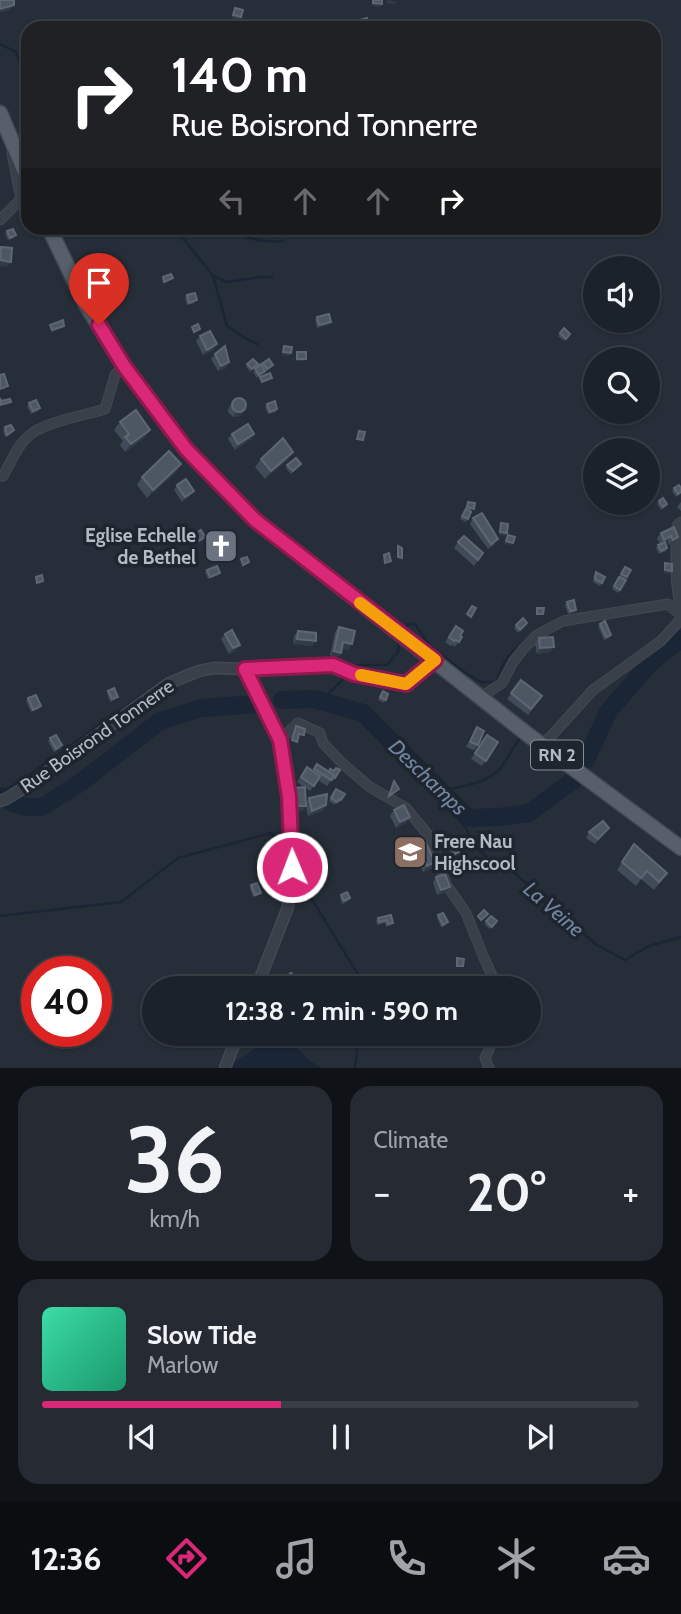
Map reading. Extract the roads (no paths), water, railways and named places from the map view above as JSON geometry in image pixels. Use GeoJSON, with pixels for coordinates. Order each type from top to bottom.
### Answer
{"type":"FeatureCollection","features":[{"type":"Feature","properties":{"kind":"main road"},"geometry":{"type":"LineString","coordinates":[[0,113],[21,163]]}},
{"type":"Feature","properties":{"kind":"main road","name":"RN 2"},"geometry":{"type":"LineString","coordinates":[[52,235],[86,305],[124,366],[186,449],[255,520],[543,745],[681,848]]}},
{"type":"Feature","properties":{"kind":"street"},"geometry":{"type":"LineString","coordinates":[[0,220],[21,199],[7,132]]}},
{"type":"Feature","properties":{"kind":"street"},"geometry":{"type":"LineString","coordinates":[[0,476],[3,476],[29,435],[42,427],[105,410],[115,375],[124,366]]}},
{"type":"Feature","properties":{"kind":"street"},"geometry":{"type":"LineString","coordinates":[[681,522],[677,526],[676,561],[677,594],[681,609]]}},
{"type":"Feature","properties":{"kind":"street"},"geometry":{"type":"LineString","coordinates":[[481,697],[502,683],[513,662],[537,635],[563,621],[668,604],[681,617],[661,641],[593,690],[543,745]]}},
{"type":"Feature","properties":{"kind":"street","name":"Rue Boisrond Tonnerre"},"geometry":{"type":"LineString","coordinates":[[0,801],[26,786],[169,683],[192,673],[214,668],[333,665],[354,674],[406,684],[435,660]]}},
{"type":"Feature","properties":{"kind":"street"},"geometry":{"type":"LineString","coordinates":[[245,669],[280,740],[289,797],[292,860],[288,907],[261,976]]}},
{"type":"Feature","properties":{"kind":"street"},"geometry":{"type":"LineString","coordinates":[[280,740],[298,723],[320,733],[323,743],[370,788],[406,808],[429,836],[446,884],[466,912],[492,976]]}},
{"type":"Feature","properties":{"kind":"street"},"geometry":{"type":"LineString","coordinates":[[225,1068],[233,1046]]}},
{"type":"Feature","properties":{"kind":"street"},"geometry":{"type":"LineString","coordinates":[[489,1068],[485,1058],[490,1046]]}},
{"type":"Feature","properties":{"kind":"water"},"geometry":{"type":"Polygon","coordinates":[[[259,1046],[296,1046],[321,1068],[231,1068],[232,1064],[259,1046]]]}},
{"type":"Feature","properties":{"kind":"waterway"},"geometry":{"type":"LineString","coordinates":[[0,44],[16,52],[21,64]]}},
{"type":"Feature","properties":{"kind":"waterway"},"geometry":{"type":"LineString","coordinates":[[175,235],[182,237],[213,276],[227,282],[272,277]]}},
{"type":"Feature","properties":{"kind":"waterway"},"geometry":{"type":"LineString","coordinates":[[241,235],[268,241],[284,241]]}},
{"type":"Feature","properties":{"kind":"waterway"},"geometry":{"type":"LineString","coordinates":[[213,276],[227,326],[257,344]]}},
{"type":"Feature","properties":{"kind":"waterway"},"geometry":{"type":"LineString","coordinates":[[404,629],[408,624],[415,624],[429,645],[481,682],[497,682],[506,661],[531,635]]}},
{"type":"Feature","properties":{"kind":"waterway","name":"Deschamps"},"geometry":{"type":"LineString","coordinates":[[586,760],[608,712],[651,662],[681,639]]}},
{"type":"Feature","properties":{"kind":"waterway"},"geometry":{"type":"LineString","coordinates":[[351,670],[354,665],[387,665],[398,652],[399,642]]}},
{"type":"Feature","properties":{"kind":"waterway"},"geometry":{"type":"LineString","coordinates":[[0,793],[27,777],[168,677],[181,673]]}},
{"type":"Feature","properties":{"kind":"waterway"},"geometry":{"type":"LineString","coordinates":[[324,702],[328,694],[347,675]]}},
{"type":"Feature","properties":{"kind":"waterway","name":"Deschamps"},"geometry":{"type":"LineString","coordinates":[[282,700],[314,699],[363,713],[468,818],[529,813],[575,779]]}},
{"type":"Feature","properties":{"kind":"waterway","name":"Deschamps"},"geometry":{"type":"LineString","coordinates":[[0,796],[27,807],[42,807],[80,783],[160,721],[202,708],[258,704]]}},
{"type":"Feature","properties":{"kind":"waterway"},"geometry":{"type":"LineString","coordinates":[[439,790],[470,785],[492,776],[501,768],[522,736]]}},
{"type":"Feature","properties":{"kind":"waterway","name":"La Veine"},"geometry":{"type":"LineString","coordinates":[[453,804],[476,847],[493,863],[512,871],[535,891],[542,902],[553,905],[563,920],[579,929],[595,944],[625,960],[649,946],[681,937]]}},
{"type":"Feature","properties":{"kind":"waterway"},"geometry":{"type":"LineString","coordinates":[[0,916],[121,902],[178,858],[271,833],[287,860]]}},
{"type":"Feature","properties":{"kind":"waterway"},"geometry":{"type":"LineString","coordinates":[[295,872],[359,976]]}},
{"type":"Feature","properties":{"kind":"waterway"},"geometry":{"type":"LineString","coordinates":[[355,1068],[358,1046]]}},
{"type":"Feature","properties":{"kind":"place","name":"Eglise Echelle de Bethel"},"geometry":{"type":"Point","coordinates":[221,546]}},
{"type":"Feature","properties":{"kind":"place","name":"Frere Nau Highscool"},"geometry":{"type":"Point","coordinates":[410,852]}}]}
